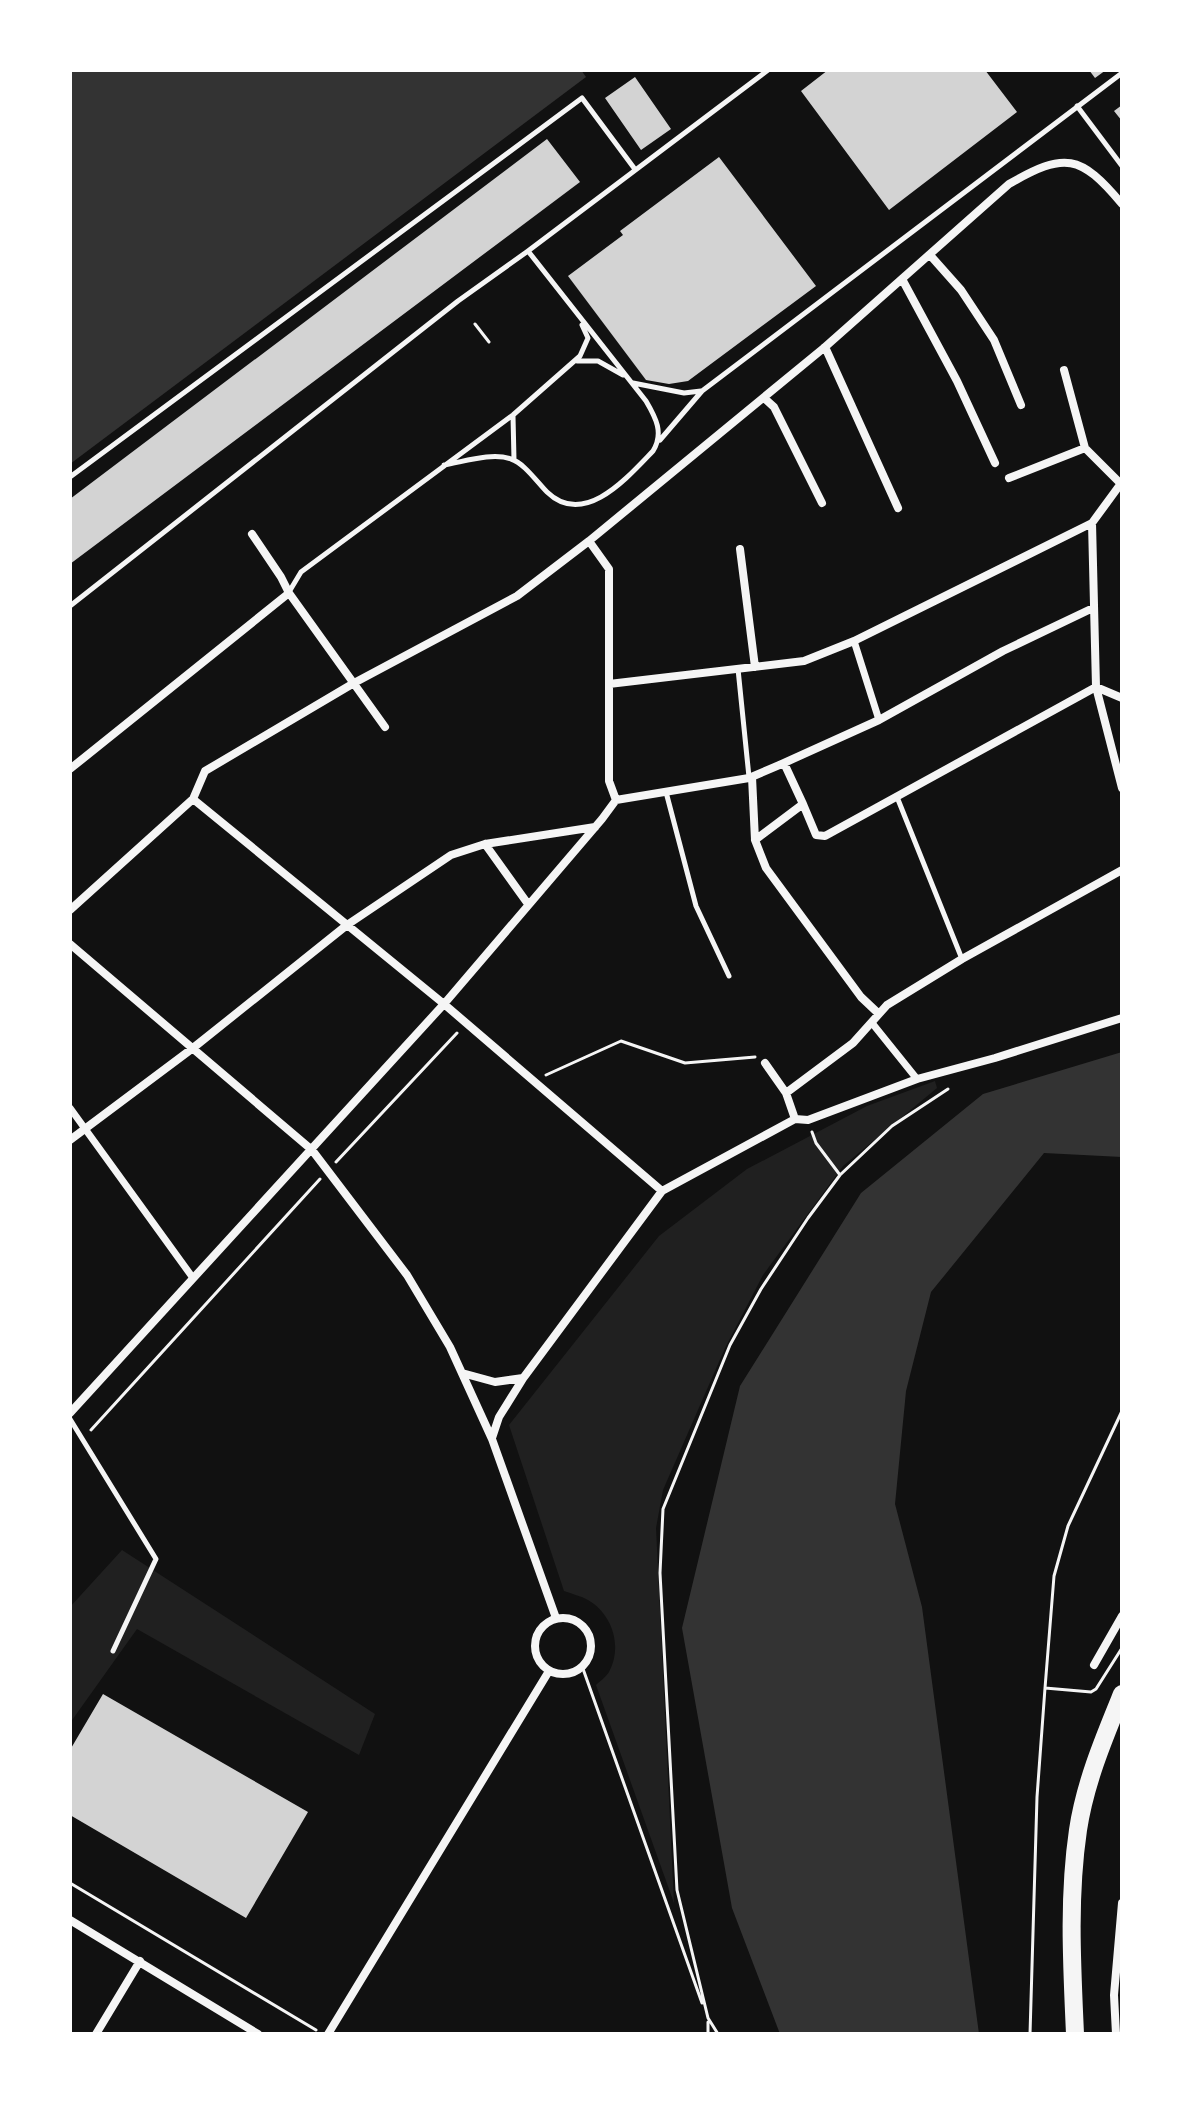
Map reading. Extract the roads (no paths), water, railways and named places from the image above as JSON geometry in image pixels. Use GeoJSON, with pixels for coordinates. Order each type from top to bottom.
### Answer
{"type":"FeatureCollection","features":[{"type":"Feature","properties":{"kind":"highway"},"geometry":{"type":"LineString","coordinates":[[1075,2034],[1071,1916],[1078,1828],[1097,1754],[1122,1694]]}},
{"type":"Feature","properties":{"kind":"street"},"geometry":{"type":"LineString","coordinates":[[70,910],[193,799],[205,771],[354,683],[517,596],[589,541],[825,347],[1009,184],[1041,166],[1074,162],[1099,176],[1122,204]]}},
{"type":"Feature","properties":{"kind":"street"},"geometry":{"type":"LineString","coordinates":[[930,255],[961,290],[994,340],[1021,405]]}},
{"type":"Feature","properties":{"kind":"street"},"geometry":{"type":"LineString","coordinates":[[902,279],[957,381],[995,463]]}},
{"type":"Feature","properties":{"kind":"street"},"geometry":{"type":"LineString","coordinates":[[825,347],[898,508]]}},
{"type":"Feature","properties":{"kind":"street"},"geometry":{"type":"LineString","coordinates":[[609,684],[804,661],[854,641],[1092,523],[1122,483],[1085,448],[1064,370]]}},
{"type":"Feature","properties":{"kind":"street"},"geometry":{"type":"LineString","coordinates":[[764,398],[774,407],[822,503]]}},
{"type":"Feature","properties":{"kind":"street"},"geometry":{"type":"LineString","coordinates":[[1009,478],[1085,448]]}},
{"type":"Feature","properties":{"kind":"street"},"geometry":{"type":"LineString","coordinates":[[1092,523],[1096,687],[1122,788]]}},
{"type":"Feature","properties":{"kind":"street"},"geometry":{"type":"LineString","coordinates":[[252,534],[289,593],[385,727]]}},
{"type":"Feature","properties":{"kind":"street"},"geometry":{"type":"LineString","coordinates":[[589,541],[609,569],[609,781],[616,800]]}},
{"type":"Feature","properties":{"kind":"street"},"geometry":{"type":"LineString","coordinates":[[740,549],[755,667]]}},
{"type":"Feature","properties":{"kind":"street"},"geometry":{"type":"LineString","coordinates":[[70,769],[289,593]]}},
{"type":"Feature","properties":{"kind":"street"},"geometry":{"type":"LineString","coordinates":[[71,1411],[444,1004],[616,800],[750,778],[879,720],[1003,651],[1093,608]]}},
{"type":"Feature","properties":{"kind":"street"},"geometry":{"type":"LineString","coordinates":[[854,641],[879,720]]}},
{"type":"Feature","properties":{"kind":"street"},"geometry":{"type":"LineString","coordinates":[[1096,687],[1122,698]]}},
{"type":"Feature","properties":{"kind":"street"},"geometry":{"type":"LineString","coordinates":[[784,763],[816,835],[825,836],[1096,687]]}},
{"type":"Feature","properties":{"kind":"street"},"geometry":{"type":"LineString","coordinates":[[750,778],[755,840],[766,868],[861,997],[879,1014]]}},
{"type":"Feature","properties":{"kind":"street"},"geometry":{"type":"LineString","coordinates":[[193,799],[444,1004],[531,1082],[662,1191]]}},
{"type":"Feature","properties":{"kind":"street"},"geometry":{"type":"LineString","coordinates":[[755,840],[803,804]]}},
{"type":"Feature","properties":{"kind":"street"},"geometry":{"type":"LineString","coordinates":[[70,1140],[193,1048],[347,925],[451,855],[485,844],[596,827]]}},
{"type":"Feature","properties":{"kind":"street"},"geometry":{"type":"LineString","coordinates":[[485,844],[528,904]]}},
{"type":"Feature","properties":{"kind":"street"},"geometry":{"type":"LineString","coordinates":[[786,1093],[853,1043],[887,1005],[962,959],[1122,870]]}},
{"type":"Feature","properties":{"kind":"street"},"geometry":{"type":"LineString","coordinates":[[70,944],[312,1150],[407,1275],[450,1347],[492,1439],[556,1618]]}},
{"type":"Feature","properties":{"kind":"street"},"geometry":{"type":"LineString","coordinates":[[492,1439],[499,1417],[524,1377],[662,1191],[795,1119],[808,1120],[917,1079],[1122,1018]]}},
{"type":"Feature","properties":{"kind":"street"},"geometry":{"type":"LineString","coordinates":[[872,1023],[917,1079]]}},
{"type":"Feature","properties":{"kind":"street"},"geometry":{"type":"LineString","coordinates":[[765,1063],[786,1093],[795,1119]]}},
{"type":"Feature","properties":{"kind":"street"},"geometry":{"type":"LineString","coordinates":[[70,1108],[193,1278]]}},
{"type":"Feature","properties":{"kind":"street"},"geometry":{"type":"LineString","coordinates":[[462,1373],[495,1382],[524,1377]]}},
{"type":"Feature","properties":{"kind":"street"},"geometry":{"type":"LineString","coordinates":[[1094,1665],[1122,1616]]}},
{"type":"Feature","properties":{"kind":"street"},"geometry":{"type":"LineString","coordinates":[[556,1618],[575,1620],[588,1632],[591,1650],[582,1666],[566,1674],[549,1671],[539,1661],[534,1642],[540,1629],[556,1618]]}},
{"type":"Feature","properties":{"kind":"street"},"geometry":{"type":"LineString","coordinates":[[325,2034],[549,1671]]}},
{"type":"Feature","properties":{"kind":"street"},"geometry":{"type":"LineString","coordinates":[[1116,2034],[1114,1995],[1122,1903]]}},
{"type":"Feature","properties":{"kind":"street"},"geometry":{"type":"LineString","coordinates":[[70,1920],[258,2034]]}},
{"type":"Feature","properties":{"kind":"street"},"geometry":{"type":"LineString","coordinates":[[96,2034],[140,1961]]}},
{"type":"Feature","properties":{"kind":"lane"},"geometry":{"type":"LineString","coordinates":[[70,606],[458,301],[768,70]]}},
{"type":"Feature","properties":{"kind":"lane"},"geometry":{"type":"LineString","coordinates":[[444,465],[501,456],[514,460],[554,498],[574,506],[596,501],[646,459],[702,391],[1122,73]]}},
{"type":"Feature","properties":{"kind":"lane"},"geometry":{"type":"LineString","coordinates":[[70,477],[582,98],[634,168]]}},
{"type":"Feature","properties":{"kind":"lane"},"geometry":{"type":"LineString","coordinates":[[1077,106],[1122,166]]}},
{"type":"Feature","properties":{"kind":"lane"},"geometry":{"type":"LineString","coordinates":[[528,251],[627,378]]}},
{"type":"Feature","properties":{"kind":"lane"},"geometry":{"type":"LineString","coordinates":[[289,593],[301,572],[513,415],[574,362],[588,338],[580,320]]}},
{"type":"Feature","properties":{"kind":"lane"},"geometry":{"type":"LineString","coordinates":[[574,362],[598,361],[633,383],[657,420],[659,441]]}},
{"type":"Feature","properties":{"kind":"lane"},"geometry":{"type":"LineString","coordinates":[[633,383],[684,393],[702,391]]}},
{"type":"Feature","properties":{"kind":"lane"},"geometry":{"type":"LineString","coordinates":[[513,415],[514,460]]}},
{"type":"Feature","properties":{"kind":"lane"},"geometry":{"type":"LineString","coordinates":[[738,669],[750,778]]}},
{"type":"Feature","properties":{"kind":"lane"},"geometry":{"type":"LineString","coordinates":[[666,792],[696,906],[729,976]]}},
{"type":"Feature","properties":{"kind":"lane"},"geometry":{"type":"LineString","coordinates":[[897,797],[962,959]]}},
{"type":"Feature","properties":{"kind":"lane"},"geometry":{"type":"LineString","coordinates":[[71,1411],[83,1439],[156,1559],[113,1651]]}}]}
